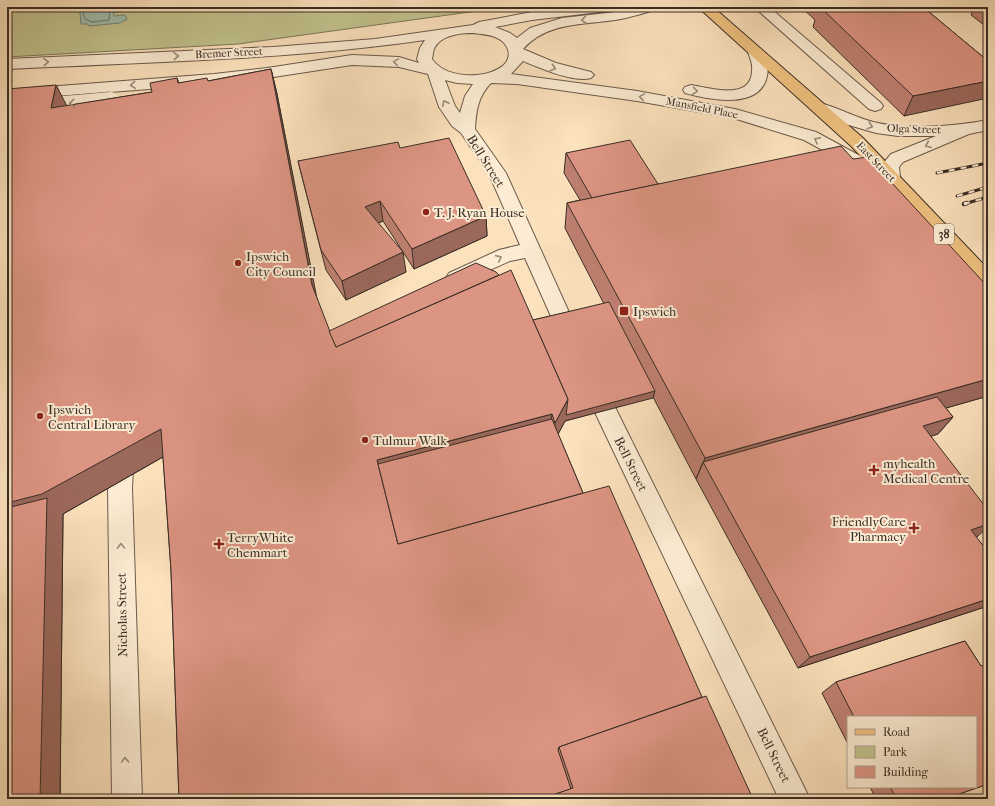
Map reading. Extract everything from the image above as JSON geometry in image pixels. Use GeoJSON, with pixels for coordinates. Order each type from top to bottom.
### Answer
{"type":"FeatureCollection","features":[{"type":"Feature","properties":{"kind":"main road","name":"38"},"geometry":{"type":"LineString","coordinates":[[705,7],[756,52]]}},
{"type":"Feature","properties":{"kind":"main road","name":"East Street"},"geometry":{"type":"LineString","coordinates":[[756,52],[857,142],[988,281]]}},
{"type":"Feature","properties":{"kind":"street","name":"Bremer Street"},"geometry":{"type":"LineString","coordinates":[[7,64],[273,51],[361,44],[408,39],[532,16],[608,7]]}},
{"type":"Feature","properties":{"kind":"street"},"geometry":{"type":"LineString","coordinates":[[516,50],[526,37],[545,27],[625,14],[649,7]]}},
{"type":"Feature","properties":{"kind":"street"},"geometry":{"type":"LineString","coordinates":[[761,7],[875,106]]}},
{"type":"Feature","properties":{"kind":"street"},"geometry":{"type":"LineString","coordinates":[[482,29],[495,32],[510,41],[516,50],[517,57],[512,65],[503,73],[488,78],[458,80],[434,71],[426,61],[425,52],[427,47],[436,38],[455,31],[482,29]]}},
{"type":"Feature","properties":{"kind":"street"},"geometry":{"type":"LineString","coordinates":[[7,77],[88,75],[190,69],[361,44]]}},
{"type":"Feature","properties":{"kind":"street","name":"Mansfield Place"},"geometry":{"type":"LineString","coordinates":[[516,50],[546,66],[561,71],[722,95],[740,95],[748,93],[754,89],[759,81],[760,72],[756,52]]}},
{"type":"Feature","properties":{"kind":"street","name":"Bremer Street"},"geometry":{"type":"LineString","coordinates":[[14,100],[267,73],[352,60],[399,62],[434,71]]}},
{"type":"Feature","properties":{"kind":"street"},"geometry":{"type":"LineString","coordinates":[[14,100],[111,100],[165,95],[237,86],[277,78],[326,63]]}},
{"type":"Feature","properties":{"kind":"street","name":"Bell Street"},"geometry":{"type":"LineString","coordinates":[[434,71],[447,107],[458,122],[467,129],[495,169],[581,361],[796,799]]}},
{"type":"Feature","properties":{"kind":"street","name":"Mansfield Place"},"geometry":{"type":"LineString","coordinates":[[488,78],[517,79],[641,96],[694,105],[742,116],[810,136],[895,182]]}},
{"type":"Feature","properties":{"kind":"street","name":"Bell Street"},"geometry":{"type":"LineString","coordinates":[[467,129],[468,111],[471,99],[478,88],[488,78]]}},
{"type":"Feature","properties":{"kind":"street"},"geometry":{"type":"LineString","coordinates":[[7,81],[17,84],[22,89],[14,100]]}},
{"type":"Feature","properties":{"kind":"street"},"geometry":{"type":"LineString","coordinates":[[149,98],[165,95]]}},
{"type":"Feature","properties":{"kind":"street","name":"Olga Street"},"geometry":{"type":"LineString","coordinates":[[820,108],[848,120],[876,128],[898,131],[964,130],[988,125]]}},
{"type":"Feature","properties":{"kind":"street","name":"Olga Street"},"geometry":{"type":"LineString","coordinates":[[895,182],[890,166],[897,158],[964,130]]}},
{"type":"Feature","properties":{"kind":"street"},"geometry":{"type":"LineString","coordinates":[[440,285],[506,255],[531,250]]}},
{"type":"Feature","properties":{"kind":"street","name":"Nicholas Street"},"geometry":{"type":"LineString","coordinates":[[127,799],[120,488],[121,469],[128,452],[138,436]]}},
{"type":"Feature","properties":{"kind":"green space"},"geometry":{"type":"Polygon","coordinates":[[[7,7],[506,7],[238,44],[7,57],[7,7]]]}},
{"type":"Feature","properties":{"kind":"water"},"geometry":{"type":"Polygon","coordinates":[[[65,7],[126,7],[123,11],[113,13],[114,16],[125,15],[127,19],[120,23],[89,26],[88,24],[81,24],[80,13],[78,10],[66,10],[68,8],[65,7]]]}},
{"type":"Feature","properties":{"kind":"building"},"geometry":{"type":"Polygon","coordinates":[[[820,7],[923,7],[988,61],[988,81],[913,96],[820,7]]]}},
{"type":"Feature","properties":{"kind":"building"},"geometry":{"type":"Polygon","coordinates":[[[271,69],[312,285],[336,347],[511,270],[568,399],[555,423],[552,414],[377,460],[398,544],[609,486],[702,697],[559,747],[558,750],[571,789],[541,799],[179,799],[171,570],[161,429],[42,494],[7,503],[7,89],[56,85],[51,108],[152,92],[150,83],[177,78],[178,83],[207,78],[208,81],[271,69]]]}},
{"type":"Feature","properties":{"kind":"building"},"geometry":{"type":"Polygon","coordinates":[[[449,138],[486,216],[412,249],[380,201],[365,207],[403,252],[342,281],[321,250],[298,161],[398,142],[400,148],[449,138]]]}},
{"type":"Feature","properties":{"kind":"building"},"geometry":{"type":"Polygon","coordinates":[[[630,140],[658,184],[592,198],[566,153],[630,140]]]}},
{"type":"Feature","properties":{"kind":"building"},"geometry":{"type":"Polygon","coordinates":[[[841,146],[853,159],[868,157],[988,287],[988,379],[705,458],[567,203],[841,146]]]}},
{"type":"Feature","properties":{"kind":"building"},"geometry":{"type":"Polygon","coordinates":[[[476,263],[496,272],[499,275],[336,347],[329,331],[476,263]]]}},
{"type":"Feature","properties":{"kind":"building"},"geometry":{"type":"Polygon","coordinates":[[[609,302],[655,391],[566,415],[568,399],[533,320],[609,302]]]}},
{"type":"Feature","properties":{"kind":"building"},"geometry":{"type":"Polygon","coordinates":[[[937,397],[953,417],[923,426],[988,510],[988,524],[971,530],[988,552],[988,599],[810,657],[703,462],[937,397]]]}},
{"type":"Feature","properties":{"kind":"building"},"geometry":{"type":"Polygon","coordinates":[[[552,419],[583,493],[398,544],[378,464],[552,419]]]}},
{"type":"Feature","properties":{"kind":"building"},"geometry":{"type":"Polygon","coordinates":[[[47,498],[40,799],[7,799],[7,508],[47,498]]]}},
{"type":"Feature","properties":{"kind":"building"},"geometry":{"type":"Polygon","coordinates":[[[965,641],[981,666],[988,664],[988,784],[977,788],[977,716],[853,716],[836,682],[965,641]]]}},
{"type":"Feature","properties":{"kind":"building"},"geometry":{"type":"Polygon","coordinates":[[[706,696],[753,799],[541,799],[573,788],[559,747],[706,696]]]}},
{"type":"Feature","properties":{"kind":"building"},"geometry":{"type":"Polygon","coordinates":[[[891,788],[977,788],[945,799],[897,799],[891,788]]]}},
{"type":"Feature","properties":{"kind":"railway"},"geometry":{"type":"LineString","coordinates":[[937,173],[988,163]]}},
{"type":"Feature","properties":{"kind":"railway"},"geometry":{"type":"LineString","coordinates":[[957,196],[988,187]]}},
{"type":"Feature","properties":{"kind":"railway"},"geometry":{"type":"LineString","coordinates":[[967,203],[964,204],[988,197]]}},
{"type":"Feature","properties":{"kind":"place","name":"T. J. Ryan House"},"geometry":{"type":"Point","coordinates":[426,212]}},
{"type":"Feature","properties":{"kind":"place","name":"Ipswich City Council"},"geometry":{"type":"Point","coordinates":[238,263]}},
{"type":"Feature","properties":{"kind":"place","name":"Ipswich"},"geometry":{"type":"Point","coordinates":[624,311]}},
{"type":"Feature","properties":{"kind":"place","name":"Ipswich Central Library"},"geometry":{"type":"Point","coordinates":[40,416]}},
{"type":"Feature","properties":{"kind":"place","name":"Tulmur Walk"},"geometry":{"type":"Point","coordinates":[365,440]}},
{"type":"Feature","properties":{"kind":"place","name":"myhealth Medical Centre"},"geometry":{"type":"Point","coordinates":[874,470]}},
{"type":"Feature","properties":{"kind":"place","name":"FriendlyCare Pharmacy"},"geometry":{"type":"Point","coordinates":[914,528]}},
{"type":"Feature","properties":{"kind":"place","name":"TerryWhite Chemmart"},"geometry":{"type":"Point","coordinates":[219,544]}}]}
